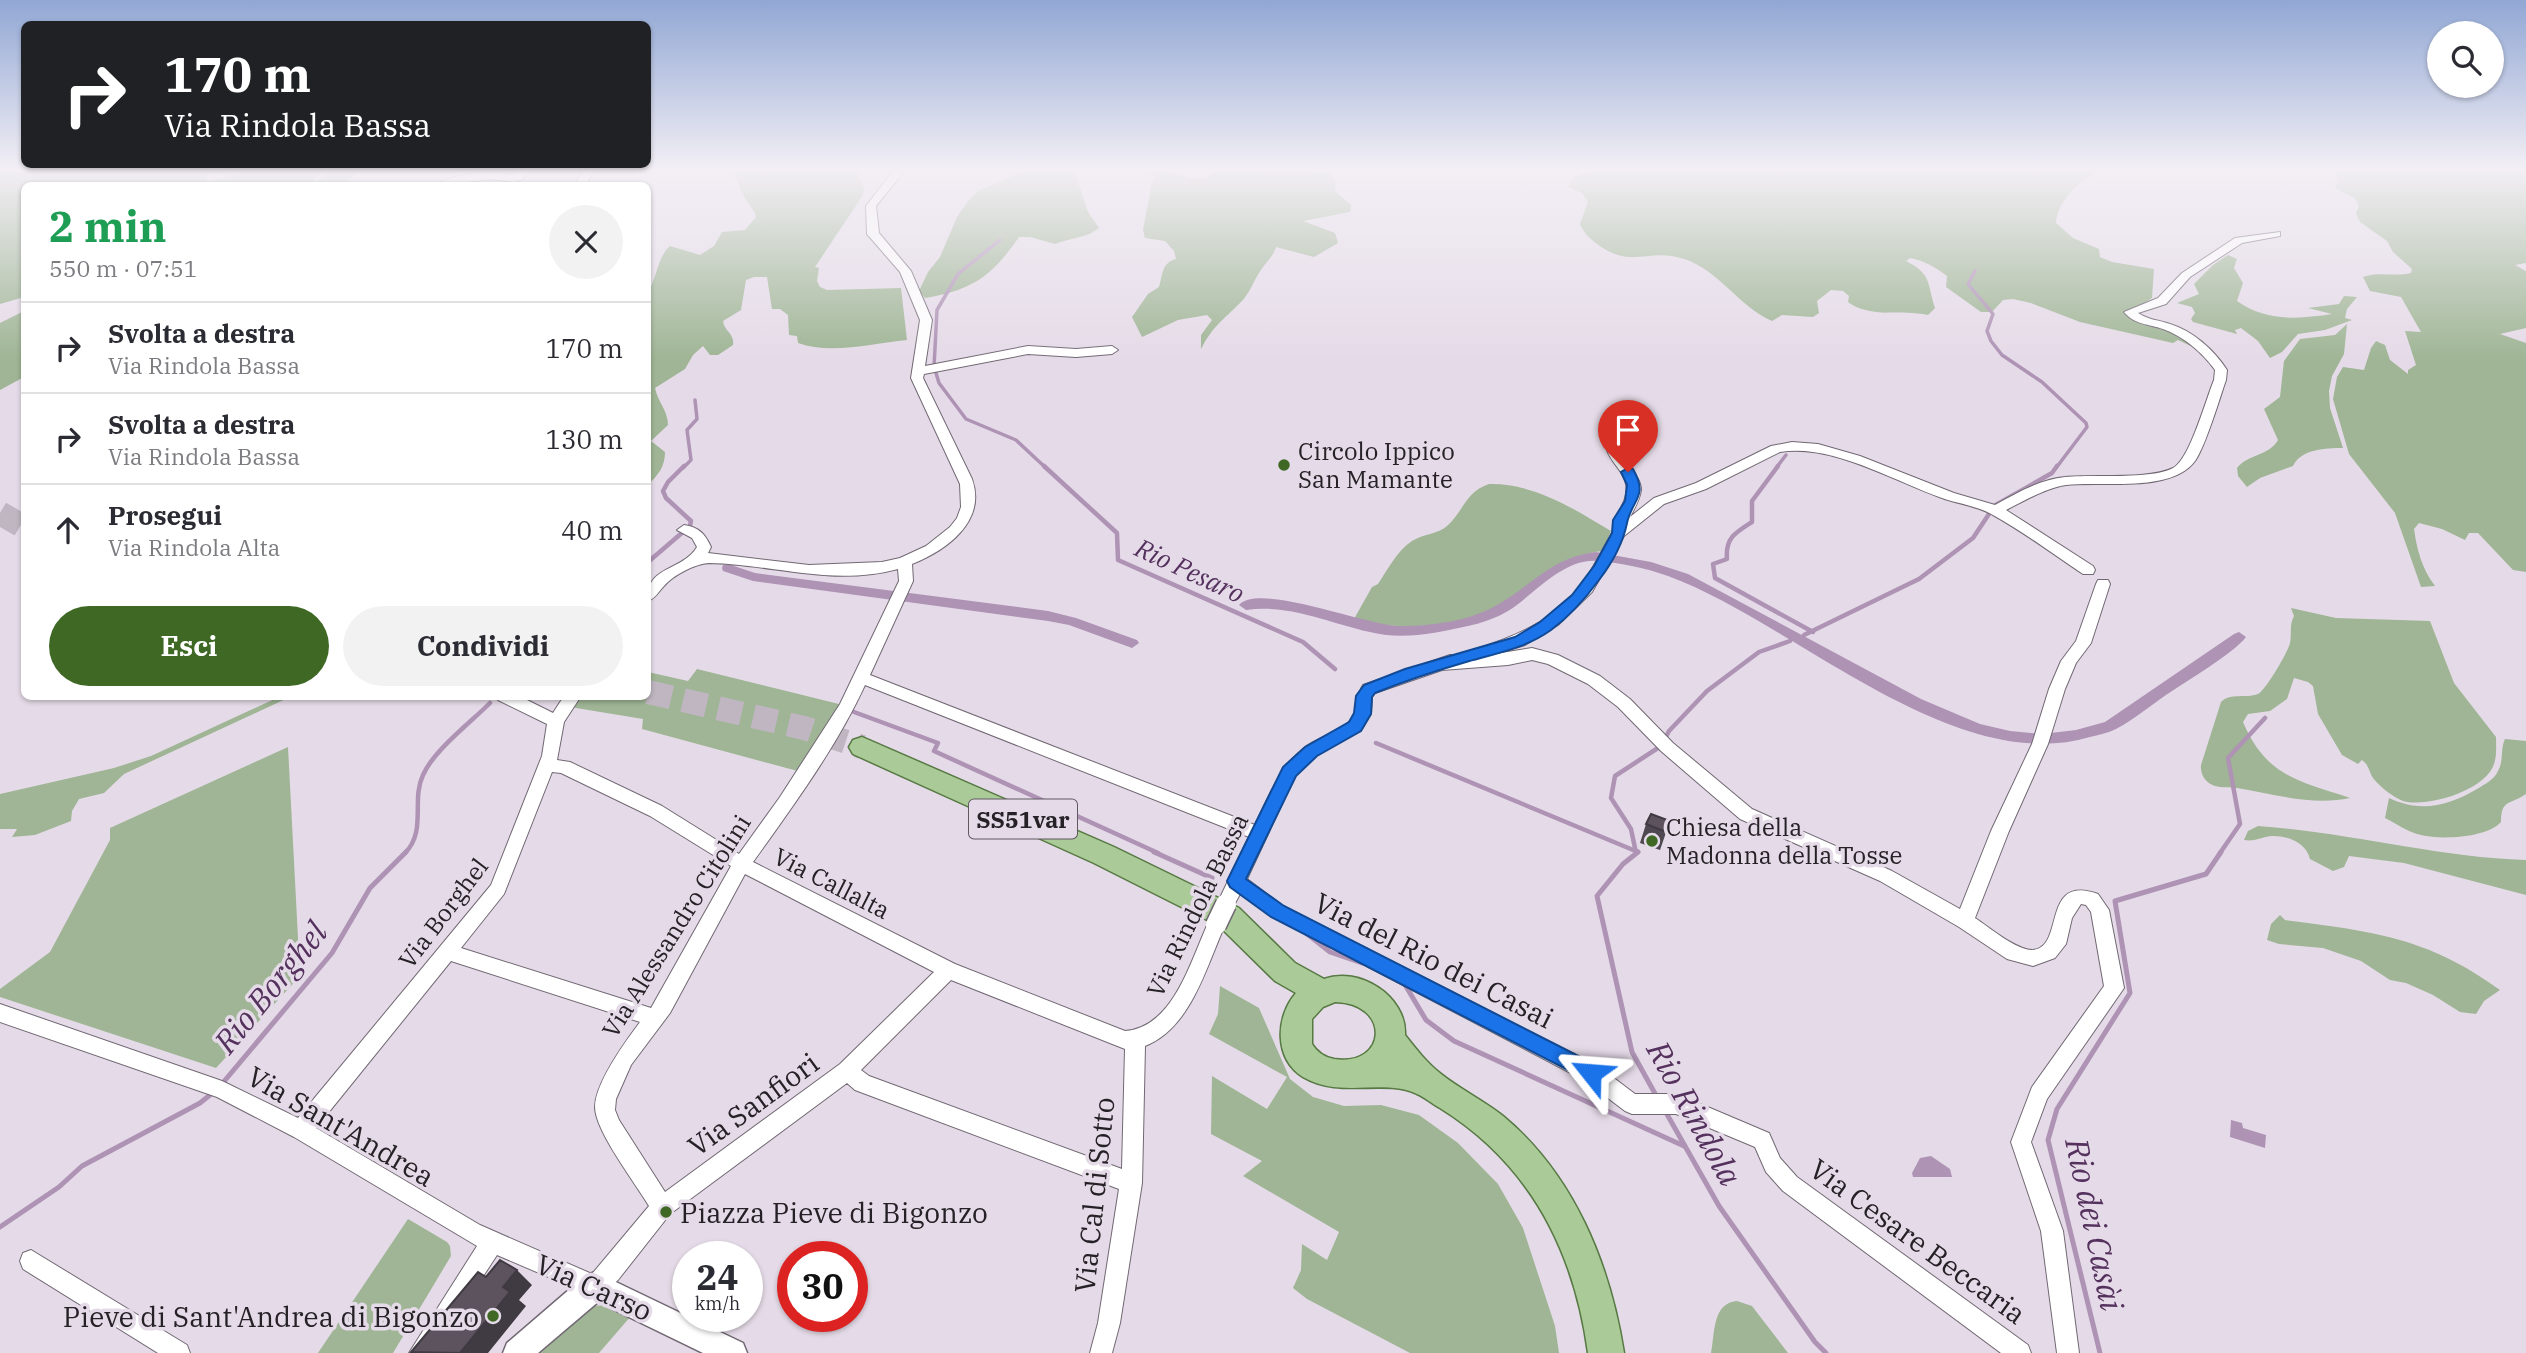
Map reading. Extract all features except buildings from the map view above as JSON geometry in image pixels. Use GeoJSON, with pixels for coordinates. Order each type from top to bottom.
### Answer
{"type":"FeatureCollection","features":[{"type":"Feature","properties":{"kind":"main road","name":"SS51var"},"geometry":{"type":"LineString","coordinates":[[862,747],[1182,892],[1229,917],[1253,937],[1311,1001],[1295,1023],[1295,1037],[1300,1051],[1310,1064],[1332,1074],[1357,1075]]}},
{"type":"Feature","properties":{"kind":"main road"},"geometry":{"type":"LineString","coordinates":[[1311,1001],[1336,988],[1352,989],[1380,1004],[1388,1017],[1392,1041],[1427,1082],[1478,1115],[1526,1161],[1563,1214],[1584,1263],[1601,1318],[1606,1353]]}},
{"type":"Feature","properties":{"kind":"main road"},"geometry":{"type":"LineString","coordinates":[[1357,1075],[1372,1069],[1383,1059],[1392,1041]]}},
{"type":"Feature","properties":{"kind":"main road"},"geometry":{"type":"LineString","coordinates":[[1357,1075],[1394,1075],[1427,1082]]}},
{"type":"Feature","properties":{"kind":"street"},"geometry":{"type":"LineString","coordinates":[[696,559],[731,559],[822,570],[877,567],[905,562],[953,534],[964,521],[969,508],[967,484],[916,372],[926,320],[905,271],[873,233]]}},
{"type":"Feature","properties":{"kind":"street"},"geometry":{"type":"LineString","coordinates":[[1996,510],[2022,496],[2062,481],[2147,478],[2172,474],[2183,468],[2193,452],[2220,380],[2221,370],[2212,358],[2177,331],[2137,319],[2130,312],[2162,301],[2186,275],[2239,240],[2276,234]]}},
{"type":"Feature","properties":{"kind":"street"},"geometry":{"type":"LineString","coordinates":[[916,372],[1028,350],[1076,353],[1112,350]]}},
{"type":"Feature","properties":{"kind":"street"},"geometry":{"type":"LineString","coordinates":[[1619,533],[1620,520],[1633,496],[1634,485],[1631,476],[1614,456],[1613,444],[1616,437],[1626,433]]}},
{"type":"Feature","properties":{"kind":"street"},"geometry":{"type":"LineString","coordinates":[[1441,664],[1508,645],[1538,631],[1577,599],[1600,568],[1619,533],[1659,501],[1701,486],[1776,449],[1792,446],[1844,455],[1949,496],[1996,510],[2088,570]]}},
{"type":"Feature","properties":{"kind":"street"},"geometry":{"type":"LineString","coordinates":[[651,592],[660,580],[696,559],[704,547],[701,538],[687,530]]}},
{"type":"Feature","properties":{"kind":"street","name":"Via Alessandro Citolini"},"geometry":{"type":"LineString","coordinates":[[662,1207],[625,1151],[605,1110],[608,1091],[624,1059],[654,1018],[741,864],[813,762],[847,706],[899,595],[907,574],[905,562]]}},
{"type":"Feature","properties":{"kind":"street"},"geometry":{"type":"LineString","coordinates":[[1441,664],[1508,659],[1531,654],[1552,659],[1606,689],[1663,743],[1746,814],[1886,876],[1965,920],[2000,831],[2039,744],[2046,718],[2069,662],[2082,643],[2103,584]]}},
{"type":"Feature","properties":{"kind":"street","name":"Via Rindola Bassa"},"geometry":{"type":"LineString","coordinates":[[1135,1042],[1154,1035],[1171,1016],[1289,772],[1311,751],[1355,726],[1363,714],[1366,692],[1410,673],[1441,664]]}},
{"type":"Feature","properties":{"kind":"street"},"geometry":{"type":"LineString","coordinates":[[860,678],[884,685],[1259,834]]}},
{"type":"Feature","properties":{"kind":"street"},"geometry":{"type":"LineString","coordinates":[[512,700],[556,721]]}},
{"type":"Feature","properties":{"kind":"street","name":"Via Borghel"},"geometry":{"type":"LineString","coordinates":[[301,1130],[448,952],[503,880],[552,748],[556,721],[570,700]]}},
{"type":"Feature","properties":{"kind":"street","name":"Via Callalta"},"geometry":{"type":"LineString","coordinates":[[546,765],[565,767],[656,811],[741,864],[948,970]]}},
{"type":"Feature","properties":{"kind":"street","name":"Via del Rio dei Casai"},"geometry":{"type":"LineString","coordinates":[[1236,881],[1277,911],[1591,1073],[1632,1104],[1657,1103],[1697,1110],[1762,1140]]}},
{"type":"Feature","properties":{"kind":"street","name":"Via Cesare Beccaria"},"geometry":{"type":"LineString","coordinates":[[1965,920],[2014,953],[2033,958],[2048,952],[2059,938],[2063,916],[2070,902],[2077,896],[2092,898],[2100,910],[2114,988],[2039,1094],[2021,1142],[2052,1231],[2068,1353]]}},
{"type":"Feature","properties":{"kind":"street"},"geometry":{"type":"LineString","coordinates":[[448,952],[654,1018]]}},
{"type":"Feature","properties":{"kind":"street"},"geometry":{"type":"LineString","coordinates":[[948,970],[1094,1029],[1135,1042]]}},
{"type":"Feature","properties":{"kind":"street","name":"Via Sanfiori"},"geometry":{"type":"LineString","coordinates":[[595,1286],[620,1260],[662,1207],[847,1070],[948,970]]}},
{"type":"Feature","properties":{"kind":"street","name":"Via Sant'Andrea"},"geometry":{"type":"LineString","coordinates":[[0,1013],[218,1088],[301,1130],[446,1218],[492,1242]]}},
{"type":"Feature","properties":{"kind":"street","name":"Via Cal di Sotto"},"geometry":{"type":"LineString","coordinates":[[1101,1353],[1109,1323],[1131,1183],[1135,1042]]}},
{"type":"Feature","properties":{"kind":"street"},"geometry":{"type":"LineString","coordinates":[[847,1070],[862,1083],[1131,1183]]}},
{"type":"Feature","properties":{"kind":"street","name":"Via Cesare Beccaria"},"geometry":{"type":"LineString","coordinates":[[1762,1140],[1773,1165],[1790,1184],[2020,1353]]}},
{"type":"Feature","properties":{"kind":"street"},"geometry":{"type":"LineString","coordinates":[[421,1353],[492,1242]]}},
{"type":"Feature","properties":{"kind":"street","name":"Via Carso"},"geometry":{"type":"LineString","coordinates":[[492,1242],[595,1286],[733,1353]]}},
{"type":"Feature","properties":{"kind":"street"},"geometry":{"type":"LineString","coordinates":[[31,1261],[179,1353]]}},
{"type":"Feature","properties":{"kind":"street"},"geometry":{"type":"LineString","coordinates":[[517,1353],[595,1286]]}},
{"type":"Feature","properties":{"kind":"green space"},"geometry":{"type":"Polygon","coordinates":[[[0,233],[21,233],[21,298],[0,304],[0,233]]]}},
{"type":"Feature","properties":{"kind":"green space"},"geometry":{"type":"Polygon","coordinates":[[[721,233],[838,233],[815,267],[819,268],[817,281],[820,287],[827,290],[901,288],[907,340],[838,348],[798,343],[797,336],[789,335],[788,315],[780,309],[772,309],[767,277],[746,280],[741,310],[723,321],[733,345],[718,355],[710,355],[703,346],[693,355],[685,369],[655,388],[668,425],[651,441],[651,286],[663,255],[670,246],[700,255],[714,246],[721,233]]]}},
{"type":"Feature","properties":{"kind":"green space"},"geometry":{"type":"Polygon","coordinates":[[[950,233],[1090,233],[1055,244],[1019,237],[1000,262],[980,279],[956,291],[925,298],[919,291],[928,272],[940,257],[950,233]]]}},
{"type":"Feature","properties":{"kind":"green space"},"geometry":{"type":"Polygon","coordinates":[[[1144,233],[1335,233],[1338,243],[1314,257],[1276,247],[1246,296],[1214,329],[1201,349],[1201,335],[1212,320],[1207,315],[1178,320],[1142,337],[1132,317],[1148,294],[1159,287],[1165,266],[1176,259],[1174,251],[1165,241],[1145,238],[1144,233]]]}},
{"type":"Feature","properties":{"kind":"green space"},"geometry":{"type":"Polygon","coordinates":[[[1585,233],[2067,233],[2099,249],[2100,257],[2112,262],[2154,269],[2152,298],[2126,313],[2165,327],[2197,349],[2178,340],[2173,343],[2080,322],[2013,299],[2003,300],[1992,312],[1981,312],[1946,287],[1947,276],[1930,265],[1910,258],[1906,261],[1920,270],[1929,286],[1935,308],[1928,315],[1867,310],[1848,302],[1849,296],[1843,291],[1831,290],[1817,301],[1819,313],[1813,317],[1782,315],[1772,321],[1749,307],[1718,279],[1696,264],[1671,256],[1620,256],[1585,233]]]}},
{"type":"Feature","properties":{"kind":"green space"},"geometry":{"type":"Polygon","coordinates":[[[2376,233],[2526,233],[2526,263],[2515,265],[2526,271],[2526,328],[2500,334],[2526,343],[2526,572],[2513,570],[2478,533],[2469,533],[2465,540],[2442,529],[2419,523],[2414,529],[2419,552],[2423,566],[2435,586],[2421,587],[2395,513],[2349,454],[2333,399],[2337,377],[2343,367],[2364,370],[2376,341],[2385,345],[2390,360],[2408,374],[2408,370],[2416,365],[2405,331],[2421,332],[2401,297],[2370,291],[2363,277],[2411,273],[2412,269],[2393,252],[2387,241],[2376,233]]]}},
{"type":"Feature","properties":{"kind":"green space"},"geometry":{"type":"Polygon","coordinates":[[[2228,255],[2237,259],[2234,268],[2243,283],[2237,301],[2248,308],[2271,316],[2307,317],[2332,314],[2308,308],[2339,304],[2344,296],[2357,297],[2347,309],[2345,318],[2352,320],[2325,330],[2298,334],[2282,352],[2270,358],[2258,341],[2241,328],[2235,330],[2237,334],[2193,322],[2191,319],[2195,313],[2192,307],[2177,303],[2199,294],[2194,284],[2213,265],[2228,255]]]}},
{"type":"Feature","properties":{"kind":"green space"},"geometry":{"type":"Polygon","coordinates":[[[21,312],[21,379],[0,390],[0,323],[21,312]]]}},
{"type":"Feature","properties":{"kind":"green space"},"geometry":{"type":"Polygon","coordinates":[[[2347,324],[2344,354],[2332,376],[2329,391],[2330,408],[2343,448],[2308,453],[2293,466],[2260,478],[2247,487],[2238,476],[2237,468],[2269,449],[2278,440],[2264,409],[2280,397],[2284,361],[2300,339],[2335,335],[2347,324]]]}},
{"type":"Feature","properties":{"kind":"green space"},"geometry":{"type":"Polygon","coordinates":[[[651,441],[665,452],[664,462],[651,482],[651,441]]]}},
{"type":"Feature","properties":{"kind":"green space"},"geometry":{"type":"Polygon","coordinates":[[[1489,484],[1538,493],[1568,506],[1611,531],[1602,551],[1560,564],[1506,605],[1473,618],[1453,623],[1410,626],[1354,619],[1372,587],[1378,584],[1407,545],[1447,526],[1475,492],[1489,484]]]}},
{"type":"Feature","properties":{"kind":"green space"},"geometry":{"type":"Polygon","coordinates":[[[2291,608],[2336,618],[2430,621],[2454,683],[2496,737],[2495,761],[2489,773],[2480,782],[2455,795],[2427,802],[2403,801],[2376,781],[2362,760],[2358,764],[2342,755],[2318,714],[2313,686],[2294,678],[2287,699],[2270,711],[2248,714],[2243,722],[2252,740],[2273,765],[2299,781],[2350,798],[2307,800],[2218,787],[2209,783],[2204,778],[2201,765],[2221,702],[2229,697],[2258,694],[2266,686],[2290,643],[2294,616],[2291,608]]]}},
{"type":"Feature","properties":{"kind":"green space"},"geometry":{"type":"Polygon","coordinates":[[[697,669],[847,706],[805,773],[642,729],[643,719],[570,707],[577,700],[651,700],[651,673],[688,681],[697,669]]]}},
{"type":"Feature","properties":{"kind":"green space"},"geometry":{"type":"Polygon","coordinates":[[[272,700],[284,700],[124,774],[104,793],[79,799],[72,811],[71,821],[35,835],[12,837],[17,829],[0,829],[0,794],[114,768],[151,756],[272,700]]]}},
{"type":"Feature","properties":{"kind":"green space"},"geometry":{"type":"Polygon","coordinates":[[[2505,739],[2526,741],[2526,794],[2505,806],[2501,822],[2494,827],[2463,836],[2430,837],[2412,832],[2385,818],[2389,798],[2412,805],[2434,806],[2456,800],[2486,783],[2500,767],[2505,739]]]}},
{"type":"Feature","properties":{"kind":"green space"},"geometry":{"type":"Polygon","coordinates":[[[288,747],[300,976],[216,1068],[0,997],[0,989],[50,952],[110,840],[110,828],[288,747]]]}},
{"type":"Feature","properties":{"kind":"green space"},"geometry":{"type":"Polygon","coordinates":[[[2258,826],[2325,833],[2459,854],[2526,860],[2526,895],[2404,863],[2349,856],[2344,867],[2333,871],[2310,859],[2305,849],[2291,839],[2273,836],[2244,840],[2248,831],[2258,826]]]}},
{"type":"Feature","properties":{"kind":"green space"},"geometry":{"type":"Polygon","coordinates":[[[2280,915],[2285,920],[2372,933],[2423,947],[2474,972],[2500,990],[2484,1001],[2476,1014],[2460,1012],[2433,995],[2406,983],[2390,980],[2361,961],[2323,948],[2279,944],[2267,940],[2271,924],[2280,915]]]}},
{"type":"Feature","properties":{"kind":"green space"},"geometry":{"type":"Polygon","coordinates":[[[1220,986],[1259,1008],[1290,1079],[1313,1097],[1344,1106],[1381,1105],[1419,1115],[1458,1143],[1498,1184],[1523,1228],[1555,1326],[1559,1353],[1410,1353],[1307,1299],[1293,1288],[1301,1270],[1302,1244],[1327,1260],[1339,1232],[1243,1176],[1262,1161],[1211,1134],[1212,1076],[1267,1109],[1287,1077],[1209,1034],[1218,1014],[1220,986]]]}},
{"type":"Feature","properties":{"kind":"green space"},"geometry":{"type":"Polygon","coordinates":[[[408,1219],[447,1242],[451,1256],[393,1353],[318,1353],[408,1219]]]}},
{"type":"Feature","properties":{"kind":"green space"},"geometry":{"type":"Polygon","coordinates":[[[1737,1301],[1752,1306],[1788,1353],[1711,1353],[1719,1313],[1729,1303],[1737,1301]]]}},
{"type":"Feature","properties":{"kind":"green space"},"geometry":{"type":"Polygon","coordinates":[[[607,1305],[631,1316],[599,1353],[533,1353],[593,1306],[607,1305]]]}},
{"type":"Feature","properties":{"kind":"shaded area"},"geometry":{"type":"Polygon","coordinates":[[[2231,1120],[2242,1123],[2243,1128],[2266,1135],[2265,1148],[2230,1137],[2231,1120]]]}},
{"type":"Feature","properties":{"kind":"shaded area"},"geometry":{"type":"Polygon","coordinates":[[[1931,1156],[1950,1169],[1952,1177],[1913,1177],[1912,1173],[1920,1158],[1931,1156]]]}},
{"type":"Feature","properties":{"kind":"waterway","name":"Rio Pesaro"},"geometry":{"type":"LineString","coordinates":[[934,367],[937,310],[958,274],[1000,240]]}},
{"type":"Feature","properties":{"kind":"waterway","name":"Rio Rindola"},"geometry":{"type":"LineString","coordinates":[[1975,271],[1968,284],[1993,314],[1987,331],[1991,341],[2002,355],[2042,382],[2086,423],[2087,427],[2056,468]]}},
{"type":"Feature","properties":{"kind":"waterway","name":"Rio Pesaro"},"geometry":{"type":"LineString","coordinates":[[936,373],[939,383],[966,419],[1016,440],[1046,468]]}},
{"type":"Feature","properties":{"kind":"waterway","name":"Rio Borghel"},"geometry":{"type":"LineString","coordinates":[[683,468],[691,460],[687,430],[697,419],[695,400]]}},
{"type":"Feature","properties":{"kind":"waterway"},"geometry":{"type":"LineString","coordinates":[[1776,468],[1786,455]]}},
{"type":"Feature","properties":{"kind":"waterway","name":"Rio Borghel"},"geometry":{"type":"LineString","coordinates":[[651,559],[690,526],[691,521],[666,498],[663,491],[684,466]]}},
{"type":"Feature","properties":{"kind":"waterway","name":"Rio Pesaro"},"geometry":{"type":"LineString","coordinates":[[1044,466],[1117,533],[1118,560],[1303,642],[1335,669]]}},
{"type":"Feature","properties":{"kind":"waterway"},"geometry":{"type":"LineString","coordinates":[[1778,466],[1752,501],[1752,522],[1730,541],[1727,559],[1713,564],[1715,578],[1812,631]]}},
{"type":"Feature","properties":{"kind":"waterway","name":"Rio Rindola"},"geometry":{"type":"LineString","coordinates":[[1994,506],[2052,473],[2057,466]]}},
{"type":"Feature","properties":{"kind":"waterway","name":"Rio Rindola"},"geometry":{"type":"LineString","coordinates":[[1812,631],[1919,579],[1973,538],[1989,514]]}},
{"type":"Feature","properties":{"kind":"waterway"},"geometry":{"type":"LineString","coordinates":[[1246,605],[1261,603],[1296,607],[1386,630],[1429,628],[1488,616],[1564,565],[1579,558],[1596,556],[1651,567],[1683,577],[1916,703],[1947,717],[2010,736],[2042,739],[2076,736],[2110,726],[2239,637]]}},
{"type":"Feature","properties":{"kind":"waterway"},"geometry":{"type":"LineString","coordinates":[[728,568],[753,577],[1048,616],[1071,621],[1132,643]]}},
{"type":"Feature","properties":{"kind":"waterway","name":"Rio Rindola"},"geometry":{"type":"LineString","coordinates":[[1804,635],[1812,631]]}},
{"type":"Feature","properties":{"kind":"waterway","name":"Rio Rindola"},"geometry":{"type":"LineString","coordinates":[[1636,851],[1631,829],[1611,798],[1615,776],[1661,746],[1669,731],[1707,691],[1759,652],[1790,641]]}},
{"type":"Feature","properties":{"kind":"waterway","name":"Rio Borghel"},"geometry":{"type":"LineString","coordinates":[[405,853],[415,835],[418,795],[428,766],[490,703]]}},
{"type":"Feature","properties":{"kind":"waterway"},"geometry":{"type":"LineString","coordinates":[[854,712],[938,743],[934,751],[1158,853]]}},
{"type":"Feature","properties":{"kind":"waterway","name":"Rio dei Casài"},"geometry":{"type":"LineString","coordinates":[[2220,853],[2240,824],[2228,758],[2265,718]]}},
{"type":"Feature","properties":{"kind":"waterway","name":"Rio Pesaro"},"geometry":{"type":"LineString","coordinates":[[1376,743],[1636,851]]}},
{"type":"Feature","properties":{"kind":"waterway","name":"Rio Rindola"},"geometry":{"type":"LineString","coordinates":[[1636,851],[1638,852],[1623,864],[1597,896],[1632,1052],[1658,1099]]}},
{"type":"Feature","properties":{"kind":"waterway"},"geometry":{"type":"LineString","coordinates":[[1154,852],[1212,878]]}},
{"type":"Feature","properties":{"kind":"waterway","name":"Rio dei Casài"},"geometry":{"type":"LineString","coordinates":[[2100,1353],[2048,1140],[2057,1109],[2130,993],[2115,901],[2206,874],[2221,852]]}},
{"type":"Feature","properties":{"kind":"waterway","name":"Rio Borghel"},"geometry":{"type":"LineString","coordinates":[[221,1085],[332,953],[370,888],[405,853]]}},
{"type":"Feature","properties":{"kind":"waterway"},"geometry":{"type":"LineString","coordinates":[[1306,933],[1330,952],[1362,963]]}},
{"type":"Feature","properties":{"kind":"waterway"},"geometry":{"type":"LineString","coordinates":[[1404,983],[1426,1020],[1454,1041],[1684,1146]]}},
{"type":"Feature","properties":{"kind":"waterway","name":"Rio Borghel"},"geometry":{"type":"LineString","coordinates":[[0,1227],[59,1187],[82,1166],[200,1103],[215,1091]]}},
{"type":"Feature","properties":{"kind":"waterway","name":"Rio Rindola"},"geometry":{"type":"LineString","coordinates":[[1664,1109],[1719,1206],[1815,1342],[1826,1353]]}},
{"type":"Feature","properties":{"kind":"tunnel"},"geometry":{"type":"LineString","coordinates":[[0,513],[21,525]]}},
{"type":"Feature","properties":{"kind":"tunnel"},"geometry":{"type":"LineString","coordinates":[[651,693],[804,728],[862,747]]}},
{"type":"Feature","properties":{"kind":"place","name":"Circolo Ippico San Mamante"},"geometry":{"type":"Point","coordinates":[1284,465]}},
{"type":"Feature","properties":{"kind":"place","name":"Chiesa della Madonna della Tosse"},"geometry":{"type":"Point","coordinates":[1652,841]}},
{"type":"Feature","properties":{"kind":"place","name":"Piazza Pieve di Bigonzo"},"geometry":{"type":"Point","coordinates":[666,1212]}},
{"type":"Feature","properties":{"kind":"place","name":"Pieve di Sant'Andrea di Bigonzo"},"geometry":{"type":"Point","coordinates":[493,1316]}},
{"type":"Feature","properties":{"kind":"route"},"geometry":{"type":"LineString","coordinates":[[1591,1073],[1277,911],[1236,881],[1289,772],[1311,751],[1355,726],[1363,714],[1364,696],[1369,689],[1410,673],[1520,641],[1546,626],[1577,599],[1600,568],[1619,533],[1620,520],[1632,501],[1634,485],[1628,472]]}}]}
